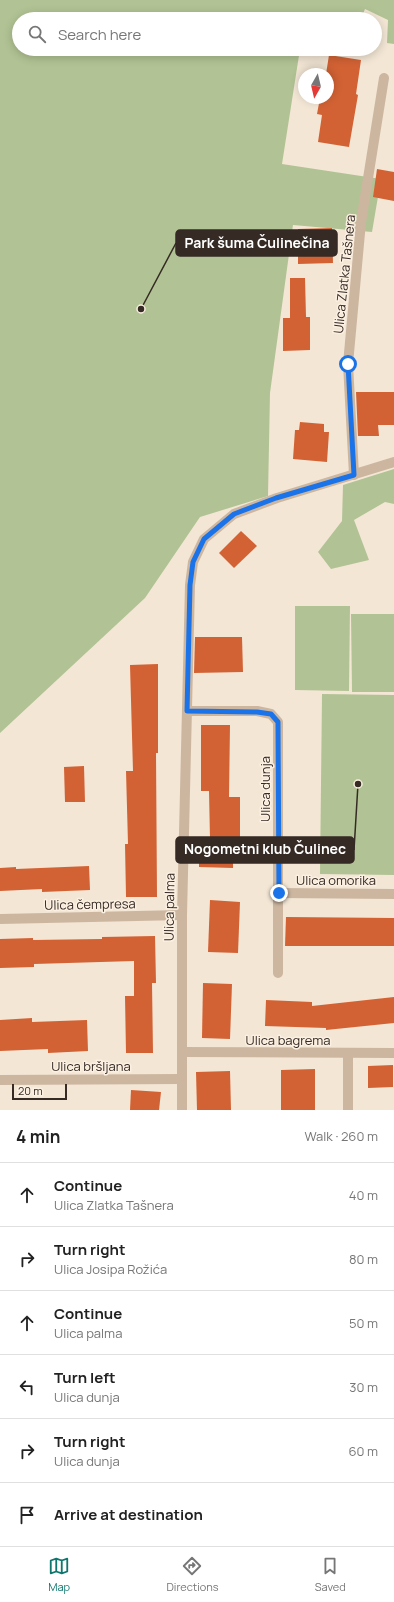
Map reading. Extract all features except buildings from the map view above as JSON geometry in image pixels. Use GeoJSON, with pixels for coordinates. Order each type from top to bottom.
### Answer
{"type":"FeatureCollection","features":[{"type":"Feature","properties":{"kind":"street","name":"Ulica Zlatka Tašnera"},"geometry":{"type":"LineString","coordinates":[[354,475],[348,364],[361,222],[384,78]]}},
{"type":"Feature","properties":{"kind":"street","name":"Ulica palma"},"geometry":{"type":"LineString","coordinates":[[182,1110],[182,915],[190,585],[193,562],[204,539],[234,514],[276,498],[394,462]]}},
{"type":"Feature","properties":{"kind":"street","name":"Ulica dunja"},"geometry":{"type":"LineString","coordinates":[[187,711],[257,712],[271,714],[278,722],[278,973]]}},
{"type":"Feature","properties":{"kind":"street","name":"Ulica omorika"},"geometry":{"type":"LineString","coordinates":[[279,893],[394,894]]}},
{"type":"Feature","properties":{"kind":"street","name":"Ulica čempresa"},"geometry":{"type":"LineString","coordinates":[[0,919],[182,915]]}},
{"type":"Feature","properties":{"kind":"street","name":"Ulica bagrema"},"geometry":{"type":"LineString","coordinates":[[182,1052],[394,1053]]}},
{"type":"Feature","properties":{"kind":"street"},"geometry":{"type":"LineString","coordinates":[[348,1053],[348,1110]]}},
{"type":"Feature","properties":{"kind":"street","name":"Ulica bršljana"},"geometry":{"type":"LineString","coordinates":[[0,1080],[182,1079]]}},
{"type":"Feature","properties":{"kind":"green space"},"geometry":{"type":"Polygon","coordinates":[[[0,0],[394,0],[394,44],[387,43],[388,20],[382,17],[382,12],[371,12],[365,9],[364,12],[12,12],[12,56],[299,56],[282,164],[381,179],[372,232],[293,225],[270,393],[268,496],[200,517],[145,598],[0,733],[0,0]]]}},
{"type":"Feature","properties":{"kind":"green space"},"geometry":{"type":"Polygon","coordinates":[[[394,469],[394,504],[385,502],[354,520],[369,560],[331,569],[318,552],[342,521],[343,485],[394,469]]]}},
{"type":"Feature","properties":{"kind":"green space"},"geometry":{"type":"Polygon","coordinates":[[[295,606],[350,606],[349,691],[295,690],[295,606]]]}},
{"type":"Feature","properties":{"kind":"green space"},"geometry":{"type":"Polygon","coordinates":[[[351,614],[394,614],[394,692],[352,692],[351,614]]]}},
{"type":"Feature","properties":{"kind":"green space"},"geometry":{"type":"Polygon","coordinates":[[[322,694],[394,695],[394,875],[320,874],[322,694]]]}},
{"type":"Feature","properties":{"kind":"place","name":"Park šuma Čulinečina"},"geometry":{"type":"Point","coordinates":[141,309]}},
{"type":"Feature","properties":{"kind":"place","name":"Nogometni klub Čulinec"},"geometry":{"type":"Point","coordinates":[358,784]}},
{"type":"Feature","properties":{"kind":"route"},"geometry":{"type":"LineString","coordinates":[[279,893],[278,722],[271,714],[257,712],[187,711],[190,585],[193,562],[204,539],[234,514],[276,498],[354,475],[348,364]]}}]}
